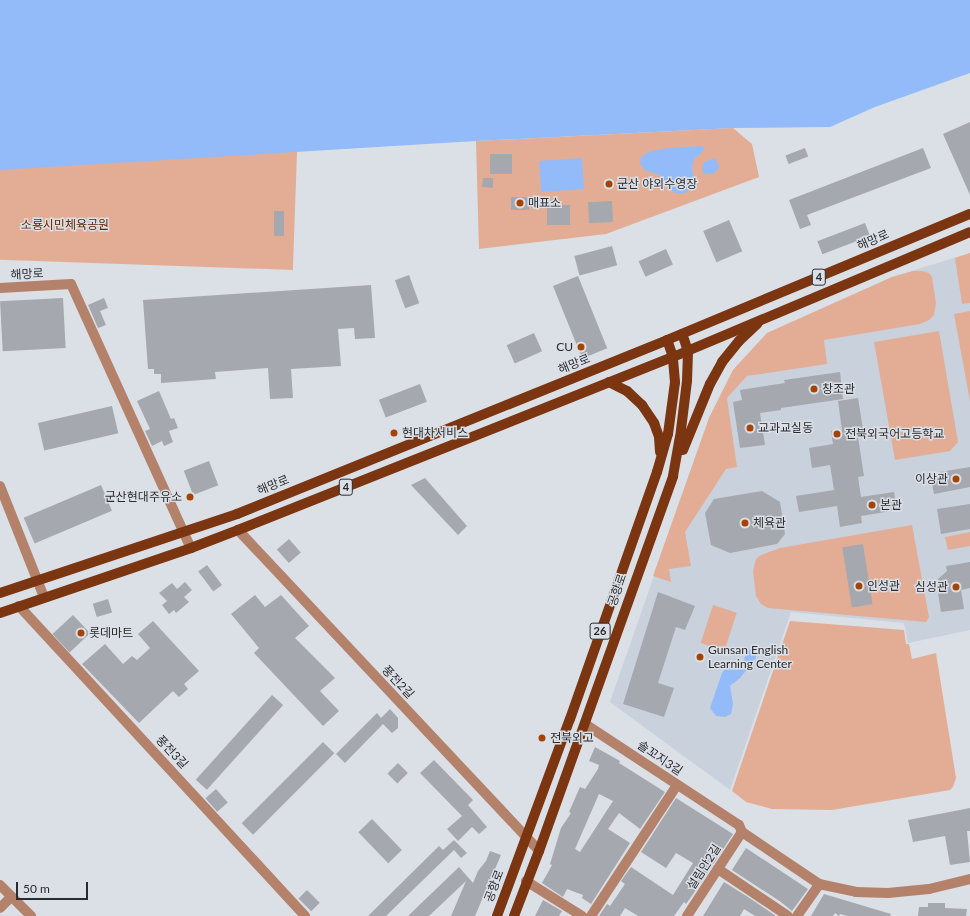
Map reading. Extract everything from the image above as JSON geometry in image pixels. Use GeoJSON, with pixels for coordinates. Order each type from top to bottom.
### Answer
{"type":"FeatureCollection","features":[{"type":"Feature","properties":{"kind":"main road","name":"해망로"},"geometry":{"type":"LineString","coordinates":[[0,593],[237,514],[682,334],[970,214]]}},
{"type":"Feature","properties":{"kind":"main road","name":"4"},"geometry":{"type":"LineString","coordinates":[[0,613],[191,548],[238,530],[688,351],[970,232]]}},
{"type":"Feature","properties":{"kind":"main road","name":"26"},"geometry":{"type":"LineString","coordinates":[[673,476],[710,384],[722,362],[738,341],[763,319]]}},
{"type":"Feature","properties":{"kind":"main road","name":"공항로"},"geometry":{"type":"LineString","coordinates":[[514,916],[585,724],[673,476],[680,438],[686,388],[688,351],[682,334]]}},
{"type":"Feature","properties":{"kind":"main road","name":"공항로"},"geometry":{"type":"LineString","coordinates":[[497,916],[661,458],[668,434],[675,382],[673,357],[667,340]]}},
{"type":"Feature","properties":{"kind":"main road"},"geometry":{"type":"LineString","coordinates":[[609,382],[627,391],[640,401],[648,412],[654,423],[658,437],[661,458]]}},
{"type":"Feature","properties":{"kind":"street","name":"해망로"},"geometry":{"type":"LineString","coordinates":[[0,288],[71,284],[191,548]]}},
{"type":"Feature","properties":{"kind":"street"},"geometry":{"type":"LineString","coordinates":[[0,486],[44,597]]}},
{"type":"Feature","properties":{"kind":"street","name":"풍전2길"},"geometry":{"type":"LineString","coordinates":[[238,530],[539,851]]}},
{"type":"Feature","properties":{"kind":"street","name":"풍전3길"},"geometry":{"type":"LineString","coordinates":[[19,606],[305,916]]}},
{"type":"Feature","properties":{"kind":"street","name":"솔꼬지3길"},"geometry":{"type":"LineString","coordinates":[[585,724],[739,825],[742,832],[819,884]]}},
{"type":"Feature","properties":{"kind":"street"},"geometry":{"type":"LineString","coordinates":[[591,916],[677,785]]}},
{"type":"Feature","properties":{"kind":"street","name":"설림안2길"},"geometry":{"type":"LineString","coordinates":[[687,916],[742,832]]}},
{"type":"Feature","properties":{"kind":"street"},"geometry":{"type":"LineString","coordinates":[[718,870],[788,916]]}},
{"type":"Feature","properties":{"kind":"street"},"geometry":{"type":"LineString","coordinates":[[797,916],[819,884],[856,892],[888,893],[929,889],[970,879]]}},
{"type":"Feature","properties":{"kind":"street"},"geometry":{"type":"LineString","coordinates":[[526,881],[582,916]]}},
{"type":"Feature","properties":{"kind":"street"},"geometry":{"type":"LineString","coordinates":[[0,885],[31,916]]}},
{"type":"Feature","properties":{"kind":"street"},"geometry":{"type":"LineString","coordinates":[[0,908],[11,897]]}},
{"type":"Feature","properties":{"kind":"shaded area","name":"전북외국어고등학교"},"geometry":{"type":"Polygon","coordinates":[[[970,253],[970,630],[908,643],[904,623],[791,612],[730,790],[610,702],[709,418],[733,370],[767,333],[892,277],[970,253]]]}},
{"type":"Feature","properties":{"kind":"green space","name":"군산 야외수영장"},"geometry":{"type":"Polygon","coordinates":[[[733,128],[752,144],[759,177],[606,234],[479,249],[476,141],[733,128]]]}},
{"type":"Feature","properties":{"kind":"green space","name":"소룡시민체육공원"},"geometry":{"type":"Polygon","coordinates":[[[0,142],[297,152],[293,270],[0,260],[0,142]]]}},
{"type":"Feature","properties":{"kind":"green space"},"geometry":{"type":"Polygon","coordinates":[[[970,253],[970,303],[962,304],[955,258],[970,253]]]}},
{"type":"Feature","properties":{"kind":"green space"},"geometry":{"type":"Polygon","coordinates":[[[913,271],[929,273],[932,277],[936,303],[934,315],[929,320],[920,324],[824,340],[827,364],[747,376],[727,398],[737,467],[726,469],[685,532],[691,566],[669,569],[671,582],[653,576],[709,418],[733,370],[767,333],[892,277],[913,271]]]}},
{"type":"Feature","properties":{"kind":"green space"},"geometry":{"type":"Polygon","coordinates":[[[970,311],[970,401],[954,314],[970,311]]]}},
{"type":"Feature","properties":{"kind":"green space"},"geometry":{"type":"Polygon","coordinates":[[[939,331],[958,442],[950,451],[895,460],[874,342],[939,331]]]}},
{"type":"Feature","properties":{"kind":"green space"},"geometry":{"type":"Polygon","coordinates":[[[912,525],[929,617],[926,622],[768,608],[761,604],[756,596],[753,571],[756,559],[761,555],[780,548],[912,525]]]}},
{"type":"Feature","properties":{"kind":"green space"},"geometry":{"type":"Polygon","coordinates":[[[970,532],[970,546],[948,550],[945,537],[970,532]]]}},
{"type":"Feature","properties":{"kind":"green space"},"geometry":{"type":"Polygon","coordinates":[[[713,605],[737,613],[724,651],[701,643],[713,605]]]}},
{"type":"Feature","properties":{"kind":"green space"},"geometry":{"type":"Polygon","coordinates":[[[790,621],[904,630],[906,644],[909,644],[912,659],[936,653],[956,778],[953,787],[950,790],[832,810],[772,809],[746,802],[732,791],[790,621]]]}},
{"type":"Feature","properties":{"kind":"water"},"geometry":{"type":"Polygon","coordinates":[[[0,0],[970,0],[970,73],[875,107],[830,127],[733,128],[476,141],[0,170],[0,0]]]}},
{"type":"Feature","properties":{"kind":"water"},"geometry":{"type":"Polygon","coordinates":[[[703,146],[704,151],[695,158],[693,162],[692,169],[695,181],[691,188],[685,193],[675,193],[666,187],[660,175],[646,171],[640,164],[641,157],[648,152],[668,148],[703,146]]]}},
{"type":"Feature","properties":{"kind":"water"},"geometry":{"type":"Polygon","coordinates":[[[582,158],[584,189],[541,192],[539,161],[582,158]]]}},
{"type":"Feature","properties":{"kind":"water"},"geometry":{"type":"Polygon","coordinates":[[[715,158],[719,166],[718,170],[712,174],[704,174],[702,171],[704,162],[715,158]]]}},
{"type":"Feature","properties":{"kind":"water"},"geometry":{"type":"Polygon","coordinates":[[[753,648],[756,649],[756,658],[740,678],[730,686],[733,704],[731,714],[725,717],[716,716],[710,708],[722,673],[726,667],[739,666],[744,661],[746,652],[753,648]]]}},
{"type":"Feature","properties":{"kind":"building"},"geometry":{"type":"Polygon","coordinates":[[[970,122],[970,195],[943,134],[970,122]]]}},
{"type":"Feature","properties":{"kind":"building"},"geometry":{"type":"Polygon","coordinates":[[[805,148],[808,156],[789,164],[785,156],[805,148]]]}},
{"type":"Feature","properties":{"kind":"building"},"geometry":{"type":"Polygon","coordinates":[[[923,148],[931,168],[807,215],[811,225],[800,229],[789,200],[923,148]]]}},
{"type":"Feature","properties":{"kind":"building"},"geometry":{"type":"Polygon","coordinates":[[[490,154],[512,154],[512,174],[490,174],[490,154]]]}},
{"type":"Feature","properties":{"kind":"building"},"geometry":{"type":"Polygon","coordinates":[[[483,178],[493,178],[493,188],[482,187],[483,178]]]}},
{"type":"Feature","properties":{"kind":"building","name":"매표소"},"geometry":{"type":"Polygon","coordinates":[[[511,197],[529,197],[529,210],[511,210],[511,197]]]}},
{"type":"Feature","properties":{"kind":"building"},"geometry":{"type":"Polygon","coordinates":[[[612,201],[613,222],[589,223],[588,202],[612,201]]]}},
{"type":"Feature","properties":{"kind":"building"},"geometry":{"type":"Polygon","coordinates":[[[547,205],[570,205],[570,225],[547,225],[547,205]]]}},
{"type":"Feature","properties":{"kind":"building"},"geometry":{"type":"Polygon","coordinates":[[[274,211],[284,211],[284,236],[274,236],[274,211]]]}},
{"type":"Feature","properties":{"kind":"building"},"geometry":{"type":"Polygon","coordinates":[[[729,220],[742,251],[717,262],[703,231],[729,220]]]}},
{"type":"Feature","properties":{"kind":"building"},"geometry":{"type":"Polygon","coordinates":[[[865,223],[870,236],[822,254],[817,241],[865,223]]]}},
{"type":"Feature","properties":{"kind":"building"},"geometry":{"type":"Polygon","coordinates":[[[612,246],[617,265],[580,275],[574,256],[612,246]]]}},
{"type":"Feature","properties":{"kind":"building"},"geometry":{"type":"Polygon","coordinates":[[[666,249],[673,265],[646,277],[639,261],[666,249]]]}},
{"type":"Feature","properties":{"kind":"building"},"geometry":{"type":"Polygon","coordinates":[[[409,275],[419,303],[405,308],[395,280],[409,275]]]}},
{"type":"Feature","properties":{"kind":"building"},"geometry":{"type":"Polygon","coordinates":[[[578,276],[607,348],[582,358],[553,286],[578,276]]]}},
{"type":"Feature","properties":{"kind":"building"},"geometry":{"type":"Polygon","coordinates":[[[371,285],[375,338],[355,339],[354,328],[338,329],[341,366],[291,369],[293,398],[270,399],[268,368],[215,372],[216,379],[161,383],[161,374],[154,374],[154,369],[148,369],[143,300],[371,285]]]}},
{"type":"Feature","properties":{"kind":"building"},"geometry":{"type":"Polygon","coordinates":[[[63,298],[66,348],[3,351],[0,301],[63,298]]]}},
{"type":"Feature","properties":{"kind":"building"},"geometry":{"type":"Polygon","coordinates":[[[104,298],[108,308],[100,311],[106,325],[98,328],[88,305],[104,298]]]}},
{"type":"Feature","properties":{"kind":"building"},"geometry":{"type":"Polygon","coordinates":[[[534,333],[542,351],[515,363],[507,345],[534,333]]]}},
{"type":"Feature","properties":{"kind":"building"},"geometry":{"type":"Polygon","coordinates":[[[840,372],[843,399],[781,408],[781,410],[760,413],[765,445],[740,448],[733,402],[742,400],[740,390],[785,383],[784,380],[840,372]]]}},
{"type":"Feature","properties":{"kind":"building"},"geometry":{"type":"Polygon","coordinates":[[[420,384],[427,402],[386,418],[379,400],[420,384]]]}},
{"type":"Feature","properties":{"kind":"building"},"geometry":{"type":"Polygon","coordinates":[[[159,391],[171,419],[174,418],[178,428],[169,431],[173,442],[164,446],[162,441],[152,446],[145,431],[150,429],[137,401],[159,391]]]}},
{"type":"Feature","properties":{"kind":"building"},"geometry":{"type":"Polygon","coordinates":[[[858,398],[864,436],[858,437],[864,476],[858,477],[861,497],[894,492],[897,510],[861,516],[862,523],[840,527],[837,506],[799,512],[796,496],[834,490],[830,465],[812,468],[809,448],[833,444],[831,431],[842,430],[838,401],[858,398]]]}},
{"type":"Feature","properties":{"kind":"building"},"geometry":{"type":"Polygon","coordinates":[[[112,406],[118,433],[44,450],[38,423],[112,406]]]}},
{"type":"Feature","properties":{"kind":"building"},"geometry":{"type":"Polygon","coordinates":[[[209,461],[218,485],[193,495],[184,471],[209,461]]]}},
{"type":"Feature","properties":{"kind":"building","name":"이상관"},"geometry":{"type":"Polygon","coordinates":[[[970,467],[970,487],[934,494],[931,479],[941,478],[940,472],[970,467]]]}},
{"type":"Feature","properties":{"kind":"building"},"geometry":{"type":"Polygon","coordinates":[[[425,478],[467,526],[458,535],[411,485],[425,478]]]}},
{"type":"Feature","properties":{"kind":"building"},"geometry":{"type":"Polygon","coordinates":[[[101,485],[112,511],[35,544],[24,518],[101,485]]]}},
{"type":"Feature","properties":{"kind":"building","name":"체육관"},"geometry":{"type":"Polygon","coordinates":[[[762,491],[780,502],[785,534],[777,544],[730,553],[711,545],[705,513],[714,499],[762,491]]]}},
{"type":"Feature","properties":{"kind":"building"},"geometry":{"type":"Polygon","coordinates":[[[970,504],[970,529],[941,534],[937,509],[970,504]]]}},
{"type":"Feature","properties":{"kind":"building"},"geometry":{"type":"Polygon","coordinates":[[[289,539],[301,553],[289,563],[277,549],[289,539]]]}},
{"type":"Feature","properties":{"kind":"building","name":"인성관"},"geometry":{"type":"Polygon","coordinates":[[[863,544],[873,604],[852,608],[842,547],[863,544]]]}},
{"type":"Feature","properties":{"kind":"building","name":"심성관"},"geometry":{"type":"Polygon","coordinates":[[[970,562],[970,588],[961,590],[964,609],[941,612],[938,593],[943,586],[939,583],[938,579],[947,571],[946,566],[970,562]]]}},
{"type":"Feature","properties":{"kind":"building"},"geometry":{"type":"Polygon","coordinates":[[[207,565],[222,585],[213,592],[198,572],[207,565]]]}},
{"type":"Feature","properties":{"kind":"building"},"geometry":{"type":"Polygon","coordinates":[[[185,582],[192,590],[184,597],[189,602],[176,613],[174,610],[169,614],[162,605],[167,601],[159,593],[172,583],[177,589],[185,582]]]}},
{"type":"Feature","properties":{"kind":"building"},"geometry":{"type":"Polygon","coordinates":[[[658,592],[695,606],[685,630],[676,627],[658,683],[674,688],[664,717],[623,704],[658,592]]]}},
{"type":"Feature","properties":{"kind":"building"},"geometry":{"type":"Polygon","coordinates":[[[255,595],[265,607],[281,595],[309,626],[295,638],[335,678],[320,691],[339,711],[323,726],[254,653],[259,648],[231,614],[255,595]]]}},
{"type":"Feature","properties":{"kind":"building"},"geometry":{"type":"Polygon","coordinates":[[[108,599],[112,612],[97,617],[93,604],[108,599]]]}},
{"type":"Feature","properties":{"kind":"building"},"geometry":{"type":"Polygon","coordinates":[[[73,615],[90,633],[70,652],[53,634],[73,615]]]}},
{"type":"Feature","properties":{"kind":"building"},"geometry":{"type":"Polygon","coordinates":[[[153,621],[199,671],[184,684],[188,689],[179,697],[173,691],[139,723],[82,664],[105,644],[123,664],[132,656],[137,660],[150,648],[138,634],[153,621]]]}},
{"type":"Feature","properties":{"kind":"building"},"geometry":{"type":"Polygon","coordinates":[[[272,695],[283,705],[207,790],[196,780],[272,695]]]}},
{"type":"Feature","properties":{"kind":"building"},"geometry":{"type":"Polygon","coordinates":[[[390,709],[398,718],[398,728],[392,733],[383,724],[345,763],[336,754],[377,713],[381,718],[390,709]]]}},
{"type":"Feature","properties":{"kind":"building"},"geometry":{"type":"Polygon","coordinates":[[[323,742],[334,753],[253,835],[242,823],[323,742]]]}},
{"type":"Feature","properties":{"kind":"building"},"geometry":{"type":"Polygon","coordinates":[[[595,747],[620,761],[619,763],[665,792],[640,829],[619,813],[608,829],[630,843],[591,904],[582,898],[583,895],[567,889],[563,897],[542,883],[552,865],[550,864],[561,828],[571,813],[569,812],[580,787],[585,789],[598,769],[599,765],[589,761],[595,747]],[[599,794],[575,849],[580,852],[613,801],[599,794]]]}},
{"type":"Feature","properties":{"kind":"building"},"geometry":{"type":"Polygon","coordinates":[[[434,760],[473,800],[468,805],[487,827],[479,834],[472,827],[458,841],[447,829],[462,816],[420,773],[434,760]]]}},
{"type":"Feature","properties":{"kind":"building"},"geometry":{"type":"Polygon","coordinates":[[[398,763],[408,773],[397,784],[387,774],[398,763]]]}},
{"type":"Feature","properties":{"kind":"building"},"geometry":{"type":"Polygon","coordinates":[[[216,789],[228,803],[217,812],[205,798],[216,789]]]}},
{"type":"Feature","properties":{"kind":"building"},"geometry":{"type":"Polygon","coordinates":[[[676,798],[733,834],[686,904],[684,902],[674,916],[638,916],[625,908],[620,916],[599,916],[607,904],[610,906],[625,884],[621,881],[631,867],[673,895],[693,863],[676,853],[666,868],[641,852],[676,798]]]}},
{"type":"Feature","properties":{"kind":"building"},"geometry":{"type":"Polygon","coordinates":[[[970,808],[970,831],[967,831],[970,862],[950,865],[945,836],[913,842],[908,820],[970,808]]]}},
{"type":"Feature","properties":{"kind":"building"},"geometry":{"type":"Polygon","coordinates":[[[372,819],[402,850],[388,863],[358,832],[372,819]]]}},
{"type":"Feature","properties":{"kind":"building"},"geometry":{"type":"Polygon","coordinates":[[[454,840],[467,853],[461,858],[454,850],[386,916],[368,916],[439,846],[443,850],[454,840]]]}},
{"type":"Feature","properties":{"kind":"building"},"geometry":{"type":"Polygon","coordinates":[[[746,848],[808,889],[792,911],[781,902],[732,870],[746,848]]]}},
{"type":"Feature","properties":{"kind":"building"},"geometry":{"type":"Polygon","coordinates":[[[490,851],[501,855],[475,916],[451,916],[466,881],[429,916],[408,916],[459,867],[473,883],[478,871],[486,861],[490,851]]]}},
{"type":"Feature","properties":{"kind":"building"},"geometry":{"type":"Polygon","coordinates":[[[724,882],[776,916],[755,916],[744,909],[740,916],[703,916],[724,882]]]}},
{"type":"Feature","properties":{"kind":"building"},"geometry":{"type":"Polygon","coordinates":[[[307,890],[320,903],[311,911],[299,898],[307,890]]]}},
{"type":"Feature","properties":{"kind":"building"},"geometry":{"type":"Polygon","coordinates":[[[824,894],[891,914],[890,916],[848,916],[840,914],[839,916],[835,913],[833,916],[811,916],[824,894]]]}},
{"type":"Feature","properties":{"kind":"building"},"geometry":{"type":"Polygon","coordinates":[[[543,900],[562,911],[559,916],[535,916],[543,900]]]}},
{"type":"Feature","properties":{"kind":"building"},"geometry":{"type":"Polygon","coordinates":[[[928,903],[945,903],[945,908],[967,909],[966,916],[918,916],[919,907],[928,907],[928,903]]]}},
{"type":"Feature","properties":{"kind":"place","name":"군산 야외수영장"},"geometry":{"type":"Point","coordinates":[609,184]}},
{"type":"Feature","properties":{"kind":"place","name":"매표소"},"geometry":{"type":"Point","coordinates":[520,203]}},
{"type":"Feature","properties":{"kind":"place","name":"CU"},"geometry":{"type":"Point","coordinates":[581,347]}},
{"type":"Feature","properties":{"kind":"place","name":"창조관"},"geometry":{"type":"Point","coordinates":[814,389]}},
{"type":"Feature","properties":{"kind":"place","name":"교과교실동"},"geometry":{"type":"Point","coordinates":[750,428]}},
{"type":"Feature","properties":{"kind":"place","name":"현대차서비스"},"geometry":{"type":"Point","coordinates":[394,433]}},
{"type":"Feature","properties":{"kind":"place","name":"전북외국어고등학교"},"geometry":{"type":"Point","coordinates":[837,434]}},
{"type":"Feature","properties":{"kind":"place","name":"이상관"},"geometry":{"type":"Point","coordinates":[956,479]}},
{"type":"Feature","properties":{"kind":"place","name":"군산현대주유소"},"geometry":{"type":"Point","coordinates":[190,497]}},
{"type":"Feature","properties":{"kind":"place","name":"본관"},"geometry":{"type":"Point","coordinates":[872,505]}},
{"type":"Feature","properties":{"kind":"place","name":"체육관"},"geometry":{"type":"Point","coordinates":[745,523]}},
{"type":"Feature","properties":{"kind":"place","name":"인성관"},"geometry":{"type":"Point","coordinates":[859,586]}},
{"type":"Feature","properties":{"kind":"place","name":"심성관"},"geometry":{"type":"Point","coordinates":[956,587]}},
{"type":"Feature","properties":{"kind":"place","name":"롯데마트"},"geometry":{"type":"Point","coordinates":[81,633]}},
{"type":"Feature","properties":{"kind":"place","name":"Gunsan English Learning Center"},"geometry":{"type":"Point","coordinates":[700,657]}},
{"type":"Feature","properties":{"kind":"place","name":"전북외고"},"geometry":{"type":"Point","coordinates":[542,738]}}]}
